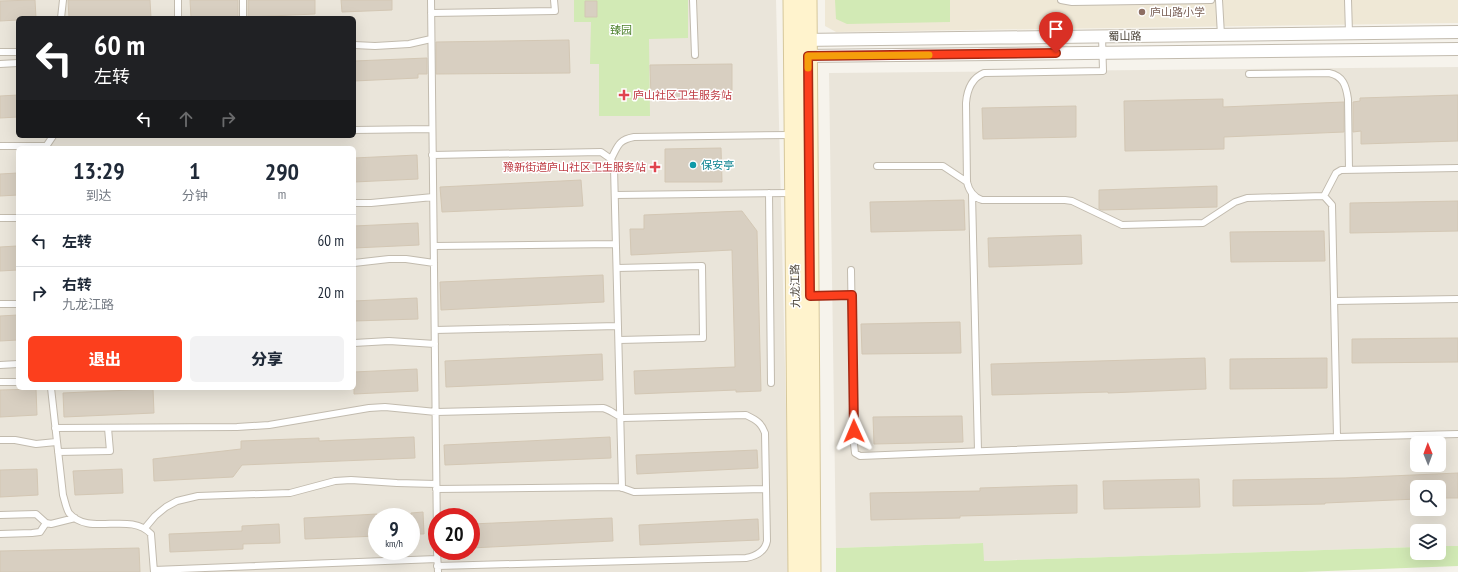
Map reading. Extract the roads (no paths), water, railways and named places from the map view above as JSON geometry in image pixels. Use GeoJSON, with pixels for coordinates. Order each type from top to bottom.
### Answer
{"type":"FeatureCollection","features":[{"type":"Feature","properties":{"kind":"street","name":"九龙江路"},"geometry":{"type":"LineString","coordinates":[[792,0],[800,48],[802,193],[798,572]]}},
{"type":"Feature","properties":{"kind":"street","name":"九龙江路"},"geometry":{"type":"LineString","coordinates":[[800,48],[808,0]]}},
{"type":"Feature","properties":{"kind":"street","name":"蜀山路"},"geometry":{"type":"LineString","coordinates":[[800,48],[1102,36],[1458,32]]}},
{"type":"Feature","properties":{"kind":"street","name":"蜀山路"},"geometry":{"type":"LineString","coordinates":[[800,48],[1102,53],[1458,49]]}},
{"type":"Feature","properties":{"kind":"street","name":"九龙江路"},"geometry":{"type":"LineString","coordinates":[[802,296],[812,572]]}},
{"type":"Feature","properties":{"kind":"lane"},"geometry":{"type":"LineString","coordinates":[[61,16],[63,0]]}},
{"type":"Feature","properties":{"kind":"lane"},"geometry":{"type":"LineString","coordinates":[[178,0],[178,16]]}},
{"type":"Feature","properties":{"kind":"lane"},"geometry":{"type":"LineString","coordinates":[[243,0],[243,16]]}},
{"type":"Feature","properties":{"kind":"lane"},"geometry":{"type":"LineString","coordinates":[[431,0],[436,508]]}},
{"type":"Feature","properties":{"kind":"lane"},"geometry":{"type":"LineString","coordinates":[[431,13],[554,11],[554,0]]}},
{"type":"Feature","properties":{"kind":"lane"},"geometry":{"type":"LineString","coordinates":[[693,0],[696,55]]}},
{"type":"Feature","properties":{"kind":"lane"},"geometry":{"type":"LineString","coordinates":[[1061,0],[1072,2],[1211,0]]}},
{"type":"Feature","properties":{"kind":"lane"},"geometry":{"type":"LineString","coordinates":[[1219,0],[1221,35]]}},
{"type":"Feature","properties":{"kind":"lane"},"geometry":{"type":"LineString","coordinates":[[1348,0],[1349,33]]}},
{"type":"Feature","properties":{"kind":"lane"},"geometry":{"type":"LineString","coordinates":[[1102,36],[1102,71],[984,73],[975,78],[970,87],[967,98],[967,182],[969,189],[972,194],[982,200],[1065,200],[1082,206],[1122,225],[1203,223],[1235,202],[1247,198],[1324,196],[1332,205],[1337,437]]}},
{"type":"Feature","properties":{"kind":"lane"},"geometry":{"type":"LineString","coordinates":[[356,45],[375,46],[409,44],[431,39]]}},
{"type":"Feature","properties":{"kind":"lane"},"geometry":{"type":"LineString","coordinates":[[0,52],[16,52]]}},
{"type":"Feature","properties":{"kind":"lane"},"geometry":{"type":"LineString","coordinates":[[0,64],[16,63]]}},
{"type":"Feature","properties":{"kind":"lane"},"geometry":{"type":"LineString","coordinates":[[1249,74],[1329,73],[1342,79],[1347,88],[1348,99],[1349,170]]}},
{"type":"Feature","properties":{"kind":"lane"},"geometry":{"type":"LineString","coordinates":[[356,130],[432,129]]}},
{"type":"Feature","properties":{"kind":"lane"},"geometry":{"type":"LineString","coordinates":[[611,159],[621,142],[634,137],[801,135]]}},
{"type":"Feature","properties":{"kind":"lane"},"geometry":{"type":"LineString","coordinates":[[0,146],[16,146]]}},
{"type":"Feature","properties":{"kind":"lane"},"geometry":{"type":"LineString","coordinates":[[432,155],[595,152],[605,154],[611,159],[614,167],[615,195],[622,488]]}},
{"type":"Feature","properties":{"kind":"lane"},"geometry":{"type":"LineString","coordinates":[[878,166],[943,166],[967,182]]}},
{"type":"Feature","properties":{"kind":"lane"},"geometry":{"type":"LineString","coordinates":[[1324,196],[1336,173],[1341,170],[1458,168]]}},
{"type":"Feature","properties":{"kind":"lane"},"geometry":{"type":"LineString","coordinates":[[769,193],[772,383]]}},
{"type":"Feature","properties":{"kind":"lane"},"geometry":{"type":"LineString","coordinates":[[615,195],[802,193]]}},
{"type":"Feature","properties":{"kind":"lane"},"geometry":{"type":"LineString","coordinates":[[972,194],[978,451]]}},
{"type":"Feature","properties":{"kind":"lane"},"geometry":{"type":"LineString","coordinates":[[356,202],[371,203],[433,197]]}},
{"type":"Feature","properties":{"kind":"lane"},"geometry":{"type":"LineString","coordinates":[[0,218],[16,218]]}},
{"type":"Feature","properties":{"kind":"lane"},"geometry":{"type":"LineString","coordinates":[[434,246],[616,244]]}},
{"type":"Feature","properties":{"kind":"lane"},"geometry":{"type":"LineString","coordinates":[[356,263],[389,259],[434,263]]}},
{"type":"Feature","properties":{"kind":"lane"},"geometry":{"type":"LineString","coordinates":[[617,268],[702,266],[703,338],[618,340]]}},
{"type":"Feature","properties":{"kind":"lane"},"geometry":{"type":"LineString","coordinates":[[851,270],[854,438],[855,453],[860,456],[1337,437],[1458,434]]}},
{"type":"Feature","properties":{"kind":"lane"},"geometry":{"type":"LineString","coordinates":[[802,296],[852,295]]}},
{"type":"Feature","properties":{"kind":"lane"},"geometry":{"type":"LineString","coordinates":[[1334,301],[1458,299]]}},
{"type":"Feature","properties":{"kind":"lane"},"geometry":{"type":"LineString","coordinates":[[0,304],[16,304]]}},
{"type":"Feature","properties":{"kind":"lane"},"geometry":{"type":"LineString","coordinates":[[435,330],[618,326]]}},
{"type":"Feature","properties":{"kind":"lane"},"geometry":{"type":"LineString","coordinates":[[356,343],[389,341],[435,344]]}},
{"type":"Feature","properties":{"kind":"lane"},"geometry":{"type":"LineString","coordinates":[[0,365],[16,364]]}},
{"type":"Feature","properties":{"kind":"lane"},"geometry":{"type":"LineString","coordinates":[[0,382],[16,382]]}},
{"type":"Feature","properties":{"kind":"lane"},"geometry":{"type":"LineString","coordinates":[[51,390],[56,442],[66,506],[70,513],[81,521],[92,524],[133,524],[145,528],[151,534],[154,571],[437,566],[746,558],[757,556],[763,551],[766,545],[765,433],[760,422],[746,415],[623,418],[610,410],[603,408],[436,412],[385,407],[369,408],[269,426],[55,428]]}},
{"type":"Feature","properties":{"kind":"lane"},"geometry":{"type":"LineString","coordinates":[[58,452],[110,451],[108,428]]}},
{"type":"Feature","properties":{"kind":"lane"},"geometry":{"type":"LineString","coordinates":[[0,440],[15,440],[36,444],[56,442]]}},
{"type":"Feature","properties":{"kind":"lane"},"geometry":{"type":"LineString","coordinates":[[145,528],[155,516],[166,507],[177,501],[198,496],[290,493],[334,481],[351,480],[436,487],[622,488],[634,492],[766,489]]}},
{"type":"Feature","properties":{"kind":"lane"},"geometry":{"type":"LineString","coordinates":[[0,515],[36,514],[46,523],[75,518]]}},
{"type":"Feature","properties":{"kind":"lane"},"geometry":{"type":"LineString","coordinates":[[0,534],[40,532],[46,523]]}},
{"type":"Feature","properties":{"kind":"place","name":"庐山路小学"},"geometry":{"type":"Point","coordinates":[1142,12]}},
{"type":"Feature","properties":{"kind":"place","name":"庐山社区卫生服务站"},"geometry":{"type":"Point","coordinates":[624,95]}},
{"type":"Feature","properties":{"kind":"place","name":"保安亭"},"geometry":{"type":"Point","coordinates":[693,165]}},
{"type":"Feature","properties":{"kind":"place","name":"豫新街道庐山社区卫生服务站"},"geometry":{"type":"Point","coordinates":[655,167]}},
{"type":"Feature","properties":{"kind":"park label","name":"臻园"},"geometry":{"type":"Point","coordinates":[621,30]}}]}
